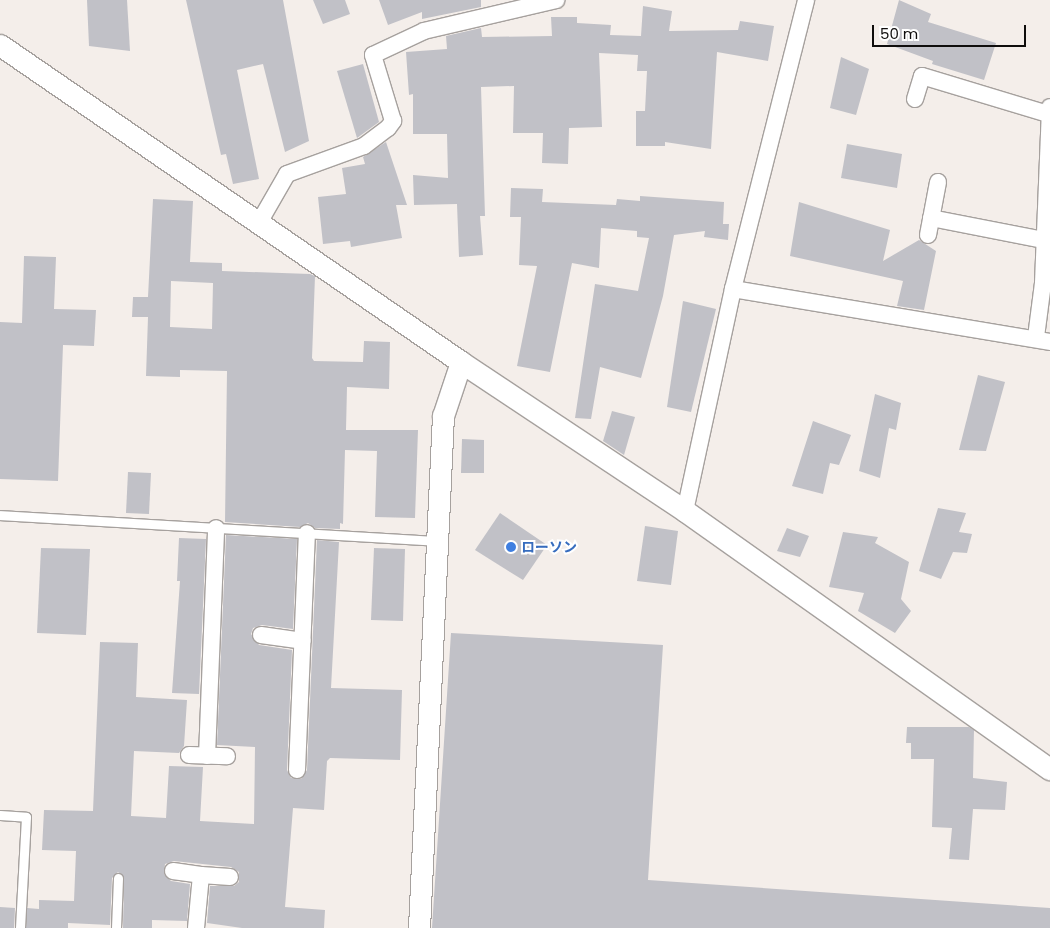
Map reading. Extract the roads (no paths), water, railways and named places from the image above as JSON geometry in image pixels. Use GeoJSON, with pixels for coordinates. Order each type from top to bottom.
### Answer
{"type":"FeatureCollection","features":[{"type":"Feature","properties":{"kind":"street"},"geometry":{"type":"LineString","coordinates":[[260,222],[287,174],[364,146],[393,120],[373,55],[424,31],[556,0]]}},
{"type":"Feature","properties":{"kind":"street"},"geometry":{"type":"LineString","coordinates":[[684,511],[733,288],[806,0]]}},
{"type":"Feature","properties":{"kind":"street"},"geometry":{"type":"LineString","coordinates":[[0,45],[461,362],[684,511],[1050,769]]}},
{"type":"Feature","properties":{"kind":"street"},"geometry":{"type":"LineString","coordinates":[[733,288],[1043,340],[1043,240],[1049,111],[922,76],[915,99]]}},
{"type":"Feature","properties":{"kind":"street"},"geometry":{"type":"LineString","coordinates":[[928,235],[938,182]]}},
{"type":"Feature","properties":{"kind":"street"},"geometry":{"type":"LineString","coordinates":[[931,218],[1043,240]]}},
{"type":"Feature","properties":{"kind":"street"},"geometry":{"type":"LineString","coordinates":[[419,928],[442,416],[461,362]]}},
{"type":"Feature","properties":{"kind":"street"},"geometry":{"type":"LineString","coordinates":[[207,756],[216,528]]}},
{"type":"Feature","properties":{"kind":"street"},"geometry":{"type":"LineString","coordinates":[[297,770],[307,533]]}},
{"type":"Feature","properties":{"kind":"street"},"geometry":{"type":"LineString","coordinates":[[261,635],[303,640]]}},
{"type":"Feature","properties":{"kind":"street"},"geometry":{"type":"LineString","coordinates":[[189,755],[227,756]]}},
{"type":"Feature","properties":{"kind":"street"},"geometry":{"type":"LineString","coordinates":[[173,871],[230,877]]}},
{"type":"Feature","properties":{"kind":"street"},"geometry":{"type":"LineString","coordinates":[[196,928],[201,875]]}},
{"type":"Feature","properties":{"kind":"lane"},"geometry":{"type":"LineString","coordinates":[[0,514],[435,542]]}},
{"type":"Feature","properties":{"kind":"lane"},"geometry":{"type":"LineString","coordinates":[[0,815],[26,817],[20,928]]}},
{"type":"Feature","properties":{"kind":"lane"},"geometry":{"type":"LineString","coordinates":[[116,928],[118,878]]}},
{"type":"Feature","properties":{"kind":"place","name":"ローソン"},"geometry":{"type":"Point","coordinates":[511,547]}}]}
